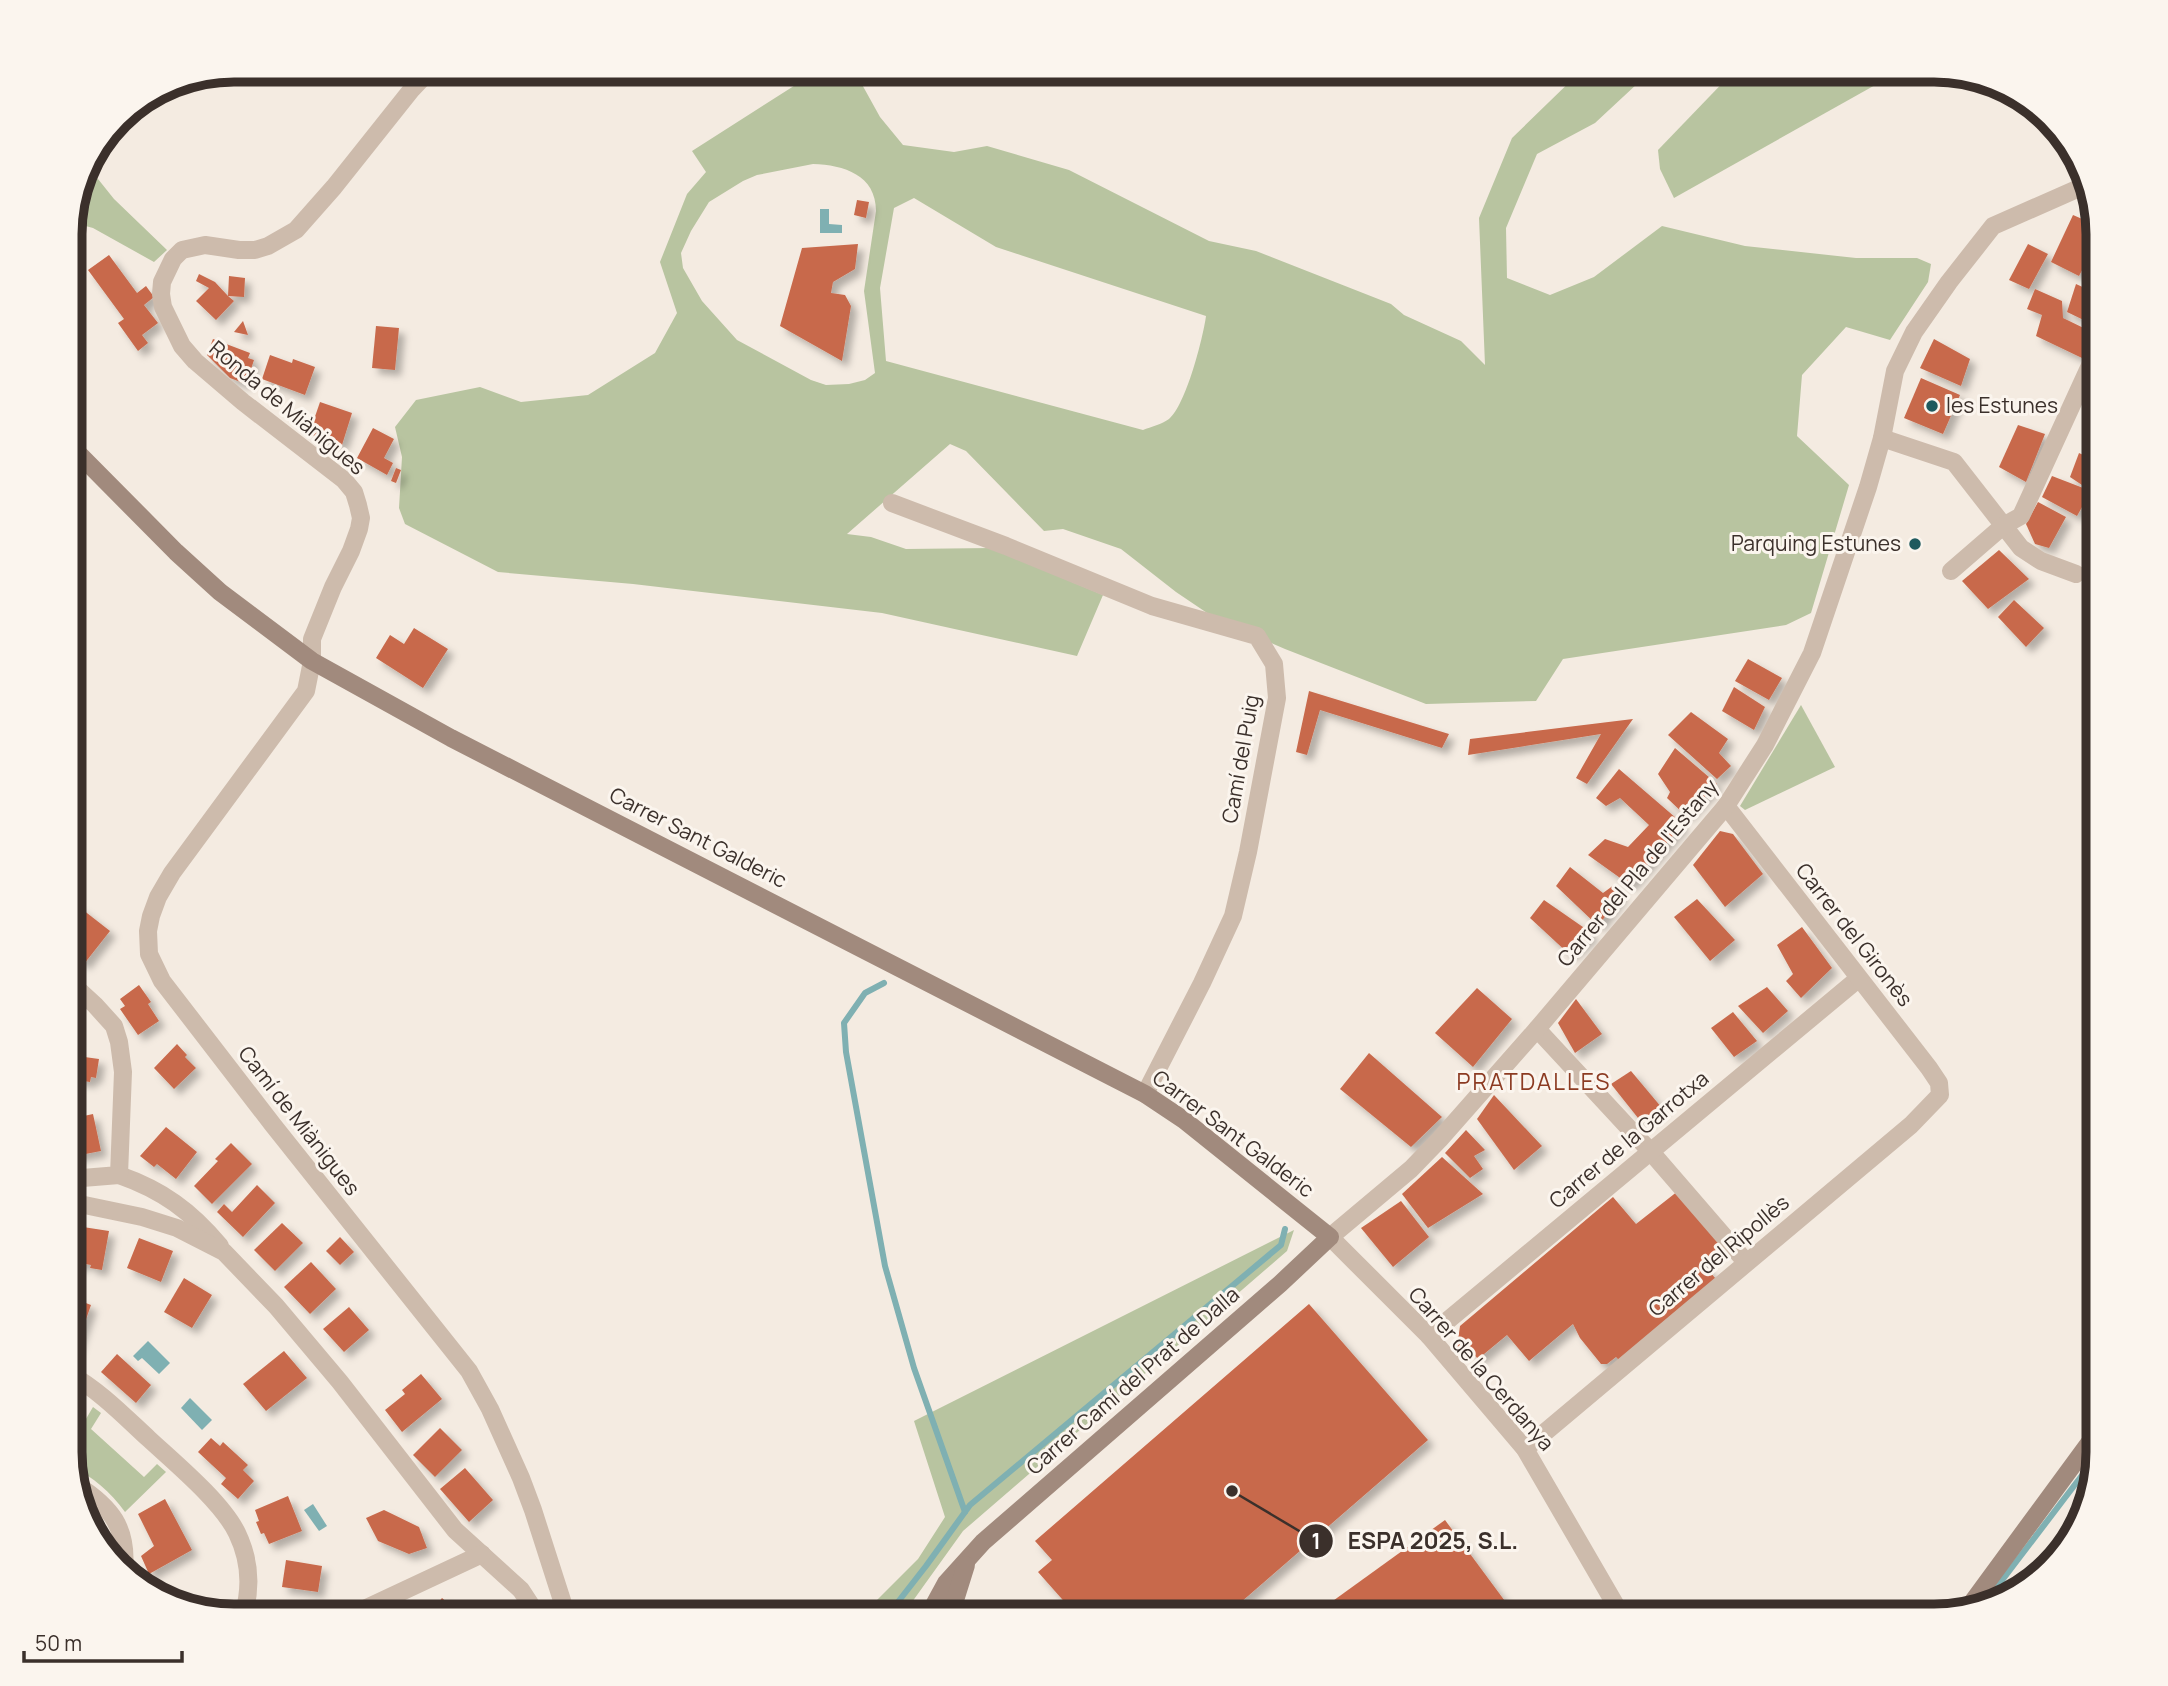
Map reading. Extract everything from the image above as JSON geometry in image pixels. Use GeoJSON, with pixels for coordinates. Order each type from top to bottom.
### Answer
{"type":"FeatureCollection","features":[{"type":"Feature","properties":{"kind":"street","name":"Ronda de Miànigues"},"geometry":{"type":"LineString","coordinates":[[312,639],[359,529],[361,518],[354,492],[326,465],[243,402],[195,361],[182,346],[166,316],[161,294],[162,282],[173,259],[182,250],[205,245],[255,250],[268,246],[296,230],[418,83]]}},
{"type":"Feature","properties":{"kind":"street","name":"Carrer del Pla de l'Estany"},"geometry":{"type":"LineString","coordinates":[[1330,1237],[1411,1169],[1440,1139],[1727,806],[1765,745],[1812,653],[1853,537],[1882,438],[1895,371],[1914,332],[1993,226],[2078,188]]}},
{"type":"Feature","properties":{"kind":"street"},"geometry":{"type":"LineString","coordinates":[[1951,571],[2003,526],[2021,516],[2086,374]]}},
{"type":"Feature","properties":{"kind":"street"},"geometry":{"type":"LineString","coordinates":[[1882,438],[1954,462],[2021,548],[2041,561],[2076,574]]}},
{"type":"Feature","properties":{"kind":"street","name":"Carrer Sant Galderic"},"geometry":{"type":"LineString","coordinates":[[83,458],[176,552],[220,592],[312,661],[452,738],[1145,1094],[1184,1120],[1330,1237]]}},
{"type":"Feature","properties":{"kind":"street","name":"Camí del Puig"},"geometry":{"type":"LineString","coordinates":[[892,503],[1152,606],[1257,636],[1274,664],[1276,698],[1248,852],[1233,916],[1145,1094]]}},
{"type":"Feature","properties":{"kind":"street","name":"Camí de Miànigues"},"geometry":{"type":"LineString","coordinates":[[312,639],[312,661],[306,691],[189,849],[158,897],[149,923],[149,954],[162,981],[200,1032],[469,1371],[490,1409],[521,1478],[563,1604]]}},
{"type":"Feature","properties":{"kind":"street","name":"Carrer del Gironès"},"geometry":{"type":"LineString","coordinates":[[1727,806],[1929,1068],[1939,1083],[1940,1095]]}},
{"type":"Feature","properties":{"kind":"street","name":"Carrer de la Garrotxa"},"geometry":{"type":"LineString","coordinates":[[1429,1336],[1858,979]]}},
{"type":"Feature","properties":{"kind":"street"},"geometry":{"type":"LineString","coordinates":[[83,994],[114,1026],[119,1042],[123,1072],[119,1175]]}},
{"type":"Feature","properties":{"kind":"street"},"geometry":{"type":"LineString","coordinates":[[1537,1029],[1651,1152],[1746,1262]]}},
{"type":"Feature","properties":{"kind":"street","name":"Carrer del Ripollès"},"geometry":{"type":"LineString","coordinates":[[1525,1448],[1911,1125],[1940,1095]]}},
{"type":"Feature","properties":{"kind":"street"},"geometry":{"type":"LineString","coordinates":[[83,1178],[119,1175],[140,1182],[181,1206],[276,1306],[332,1372],[455,1530],[521,1590],[530,1604]]}},
{"type":"Feature","properties":{"kind":"street"},"geometry":{"type":"LineString","coordinates":[[83,1205],[142,1217],[177,1228],[224,1252]]}},
{"type":"Feature","properties":{"kind":"street","name":"Carrer de la Cerdanya"},"geometry":{"type":"LineString","coordinates":[[1330,1237],[1429,1336],[1525,1448],[1615,1604]]}},
{"type":"Feature","properties":{"kind":"street","name":"Carrer Camí del Prat de Dalla"},"geometry":{"type":"LineString","coordinates":[[935,1604],[946,1583],[983,1542],[1280,1284],[1330,1237]]}},
{"type":"Feature","properties":{"kind":"street"},"geometry":{"type":"LineString","coordinates":[[83,1383],[103,1397],[173,1461],[225,1514],[237,1534],[246,1559],[249,1594],[246,1604]]}},
{"type":"Feature","properties":{"kind":"street"},"geometry":{"type":"LineString","coordinates":[[1975,1598],[2086,1448]]}},
{"type":"Feature","properties":{"kind":"street"},"geometry":{"type":"LineString","coordinates":[[88,1492],[115,1518],[125,1546],[125,1557]]}},
{"type":"Feature","properties":{"kind":"street"},"geometry":{"type":"LineString","coordinates":[[375,1604],[482,1554]]}},
{"type":"Feature","properties":{"kind":"street"},"geometry":{"type":"LineString","coordinates":[[954,1604],[967,1561]]}},
{"type":"Feature","properties":{"kind":"green space"},"geometry":{"type":"Polygon","coordinates":[[[1569,82],[1639,82],[1595,123],[1537,154],[1506,228],[1507,278],[1550,295],[1594,277],[1662,226],[1745,246],[1856,258],[1917,258],[1931,264],[1928,282],[1890,340],[1846,327],[1802,375],[1797,436],[1849,485],[1811,613],[1786,625],[1563,659],[1536,701],[1426,704],[1216,619],[1121,549],[1063,529],[1044,531],[966,451],[950,444],[847,534],[871,537],[906,549],[991,548],[1103,595],[1077,656],[882,613],[633,584],[498,572],[405,524],[399,508],[402,457],[395,427],[416,400],[480,387],[521,402],[588,395],[655,353],[677,313],[660,262],[687,194],[706,172],[692,151],[799,83],[861,83],[880,117],[903,145],[954,152],[987,146],[1069,170],[1209,241],[1256,251],[1391,304],[1404,315],[1461,341],[1485,365],[1479,218],[1512,138],[1569,82]],[[813,164],[757,175],[743,181],[709,202],[681,253],[683,268],[702,301],[737,340],[811,380],[826,385],[849,384],[865,380],[875,373],[864,291],[876,211],[875,199],[871,189],[856,174],[813,164]],[[914,198],[894,208],[880,288],[886,361],[1143,430],[1169,419],[1182,400],[1193,370],[1206,316],[996,247],[914,198]]]}},
{"type":"Feature","properties":{"kind":"green space"},"geometry":{"type":"Polygon","coordinates":[[[1723,82],[1881,82],[1674,198],[1660,169],[1658,150],[1723,82]]]}},
{"type":"Feature","properties":{"kind":"green space"},"geometry":{"type":"Polygon","coordinates":[[[95,175],[114,199],[167,250],[154,262],[83,224],[87,195],[95,175]]]}},
{"type":"Feature","properties":{"kind":"green space"},"geometry":{"type":"Polygon","coordinates":[[[1801,705],[1835,767],[1745,810],[1740,806],[1801,705]]]}},
{"type":"Feature","properties":{"kind":"green space"},"geometry":{"type":"Polygon","coordinates":[[[1294,1230],[1287,1251],[963,1531],[911,1604],[873,1604],[918,1559],[945,1517],[914,1421],[1294,1230]]]}},
{"type":"Feature","properties":{"kind":"green space"},"geometry":{"type":"Polygon","coordinates":[[[93,1407],[101,1413],[91,1429],[144,1477],[157,1464],[166,1472],[125,1512],[101,1486],[84,1473],[83,1424],[93,1407]]]}},
{"type":"Feature","properties":{"kind":"water"},"geometry":{"type":"Polygon","coordinates":[[[820,209],[829,209],[829,224],[842,225],[842,233],[820,233],[820,209]]]}},
{"type":"Feature","properties":{"kind":"water"},"geometry":{"type":"Polygon","coordinates":[[[148,1341],[170,1363],[159,1374],[142,1358],[138,1361],[133,1356],[148,1341]]]}},
{"type":"Feature","properties":{"kind":"water"},"geometry":{"type":"Polygon","coordinates":[[[190,1398],[212,1420],[202,1430],[181,1408],[190,1398]]]}},
{"type":"Feature","properties":{"kind":"water"},"geometry":{"type":"Polygon","coordinates":[[[313,1504],[327,1526],[319,1531],[304,1510],[313,1504]]]}},
{"type":"Feature","properties":{"kind":"building"},"geometry":{"type":"Polygon","coordinates":[[[857,200],[869,202],[866,218],[854,215],[857,200]]]}},
{"type":"Feature","properties":{"kind":"building"},"geometry":{"type":"Polygon","coordinates":[[[2073,215],[2085,220],[2086,263],[2079,276],[2051,262],[2073,215]]]}},
{"type":"Feature","properties":{"kind":"building"},"geometry":{"type":"Polygon","coordinates":[[[858,244],[855,269],[833,282],[831,293],[845,295],[851,306],[842,361],[780,326],[802,248],[858,244]]]}},
{"type":"Feature","properties":{"kind":"building"},"geometry":{"type":"Polygon","coordinates":[[[2028,244],[2048,254],[2029,289],[2009,280],[2028,244]]]}},
{"type":"Feature","properties":{"kind":"building"},"geometry":{"type":"Polygon","coordinates":[[[109,255],[137,293],[146,286],[154,297],[144,305],[158,323],[142,335],[148,343],[138,351],[118,323],[124,319],[88,270],[109,255]]]}},
{"type":"Feature","properties":{"kind":"building"},"geometry":{"type":"Polygon","coordinates":[[[199,274],[215,282],[234,301],[216,320],[196,301],[209,288],[196,281],[199,274]]]}},
{"type":"Feature","properties":{"kind":"building"},"geometry":{"type":"Polygon","coordinates":[[[229,276],[245,278],[244,297],[228,296],[229,276]]]}},
{"type":"Feature","properties":{"kind":"building"},"geometry":{"type":"Polygon","coordinates":[[[2076,284],[2086,289],[2086,321],[2067,312],[2076,284]]]}},
{"type":"Feature","properties":{"kind":"building"},"geometry":{"type":"Polygon","coordinates":[[[2035,289],[2062,301],[2063,318],[2086,329],[2086,350],[2082,358],[2036,336],[2042,315],[2027,309],[2035,289]]]}},
{"type":"Feature","properties":{"kind":"building"},"geometry":{"type":"Polygon","coordinates":[[[243,321],[248,335],[234,332],[243,321]]]}},
{"type":"Feature","properties":{"kind":"building"},"geometry":{"type":"Polygon","coordinates":[[[376,326],[399,328],[395,370],[372,368],[376,326]]]}},
{"type":"Feature","properties":{"kind":"building"},"geometry":{"type":"Polygon","coordinates":[[[213,339],[250,353],[248,358],[254,360],[246,384],[230,378],[207,355],[213,339]]]}},
{"type":"Feature","properties":{"kind":"building"},"geometry":{"type":"Polygon","coordinates":[[[1934,339],[1970,359],[1961,386],[1920,368],[1934,339]]]}},
{"type":"Feature","properties":{"kind":"building"},"geometry":{"type":"Polygon","coordinates":[[[270,355],[315,367],[305,395],[262,379],[270,355]]]}},
{"type":"Feature","properties":{"kind":"building","name":"les Estunes"},"geometry":{"type":"Polygon","coordinates":[[[1921,378],[1960,395],[1943,434],[1904,418],[1921,378]]]}},
{"type":"Feature","properties":{"kind":"building"},"geometry":{"type":"Polygon","coordinates":[[[320,402],[352,413],[342,445],[309,434],[320,402]]]}},
{"type":"Feature","properties":{"kind":"building"},"geometry":{"type":"Polygon","coordinates":[[[2018,425],[2045,434],[2026,482],[1999,467],[2018,425]]]}},
{"type":"Feature","properties":{"kind":"building"},"geometry":{"type":"Polygon","coordinates":[[[373,428],[394,439],[384,458],[393,463],[387,475],[357,458],[373,428]]]}},
{"type":"Feature","properties":{"kind":"building"},"geometry":{"type":"Polygon","coordinates":[[[2079,453],[2086,456],[2086,488],[2070,477],[2079,453]]]}},
{"type":"Feature","properties":{"kind":"building"},"geometry":{"type":"Polygon","coordinates":[[[396,468],[401,470],[396,483],[391,481],[396,468]]]}},
{"type":"Feature","properties":{"kind":"building"},"geometry":{"type":"Polygon","coordinates":[[[2052,476],[2086,489],[2086,500],[2077,516],[2042,497],[2052,476]]]}},
{"type":"Feature","properties":{"kind":"building"},"geometry":{"type":"Polygon","coordinates":[[[2038,502],[2066,517],[2049,548],[2035,544],[2026,524],[2038,502]]]}},
{"type":"Feature","properties":{"kind":"building"},"geometry":{"type":"Polygon","coordinates":[[[1999,550],[2029,579],[1988,609],[1962,581],[1999,550]]]}},
{"type":"Feature","properties":{"kind":"building"},"geometry":{"type":"Polygon","coordinates":[[[2014,600],[2044,628],[2026,647],[1998,617],[2014,600]]]}},
{"type":"Feature","properties":{"kind":"building"},"geometry":{"type":"Polygon","coordinates":[[[414,628],[448,649],[423,688],[376,658],[390,635],[404,644],[414,628]]]}},
{"type":"Feature","properties":{"kind":"building"},"geometry":{"type":"Polygon","coordinates":[[[1748,659],[1782,678],[1769,700],[1735,681],[1748,659]]]}},
{"type":"Feature","properties":{"kind":"building"},"geometry":{"type":"Polygon","coordinates":[[[1734,687],[1765,707],[1754,730],[1722,711],[1734,687]]]}},
{"type":"Feature","properties":{"kind":"building"},"geometry":{"type":"Polygon","coordinates":[[[1309,691],[1449,734],[1442,748],[1320,710],[1307,755],[1296,752],[1309,691]]]}},
{"type":"Feature","properties":{"kind":"building"},"geometry":{"type":"Polygon","coordinates":[[[1691,712],[1728,739],[1719,753],[1731,766],[1717,779],[1668,735],[1691,712]]]}},
{"type":"Feature","properties":{"kind":"building"},"geometry":{"type":"Polygon","coordinates":[[[1633,719],[1587,784],[1576,778],[1601,734],[1468,755],[1470,739],[1633,719]]]}},
{"type":"Feature","properties":{"kind":"building"},"geometry":{"type":"Polygon","coordinates":[[[1675,748],[1717,784],[1686,816],[1667,798],[1670,792],[1658,774],[1675,748]]]}},
{"type":"Feature","properties":{"kind":"building"},"geometry":{"type":"Polygon","coordinates":[[[1619,769],[1683,824],[1630,885],[1588,855],[1605,839],[1628,847],[1649,825],[1620,798],[1606,806],[1596,798],[1619,769]]]}},
{"type":"Feature","properties":{"kind":"building"},"geometry":{"type":"Polygon","coordinates":[[[1720,831],[1733,834],[1763,874],[1725,907],[1693,865],[1720,831]]]}},
{"type":"Feature","properties":{"kind":"building"},"geometry":{"type":"Polygon","coordinates":[[[1570,867],[1603,893],[1614,885],[1622,894],[1598,926],[1556,886],[1570,867]]]}},
{"type":"Feature","properties":{"kind":"building"},"geometry":{"type":"Polygon","coordinates":[[[1697,899],[1735,940],[1710,961],[1674,917],[1697,899]]]}},
{"type":"Feature","properties":{"kind":"building"},"geometry":{"type":"Polygon","coordinates":[[[1544,900],[1593,934],[1570,955],[1530,918],[1544,900]]]}},
{"type":"Feature","properties":{"kind":"building"},"geometry":{"type":"Polygon","coordinates":[[[83,910],[110,931],[83,963],[83,910]]]}},
{"type":"Feature","properties":{"kind":"building"},"geometry":{"type":"Polygon","coordinates":[[[1802,927],[1832,968],[1801,998],[1786,981],[1793,974],[1777,945],[1802,927]]]}},
{"type":"Feature","properties":{"kind":"building"},"geometry":{"type":"Polygon","coordinates":[[[139,985],[151,1002],[148,1004],[159,1021],[138,1035],[120,1009],[125,1006],[120,999],[139,985]]]}},
{"type":"Feature","properties":{"kind":"building"},"geometry":{"type":"Polygon","coordinates":[[[1767,987],[1788,1011],[1763,1033],[1738,1006],[1767,987]]]}},
{"type":"Feature","properties":{"kind":"building"},"geometry":{"type":"Polygon","coordinates":[[[1477,988],[1512,1019],[1473,1067],[1435,1033],[1477,988]]]}},
{"type":"Feature","properties":{"kind":"building"},"geometry":{"type":"Polygon","coordinates":[[[1576,999],[1602,1034],[1575,1053],[1558,1023],[1576,999]]]}},
{"type":"Feature","properties":{"kind":"building"},"geometry":{"type":"Polygon","coordinates":[[[1733,1012],[1757,1041],[1734,1057],[1711,1028],[1733,1012]]]}},
{"type":"Feature","properties":{"kind":"building"},"geometry":{"type":"Polygon","coordinates":[[[177,1044],[196,1068],[174,1089],[154,1068],[177,1044]]]}},
{"type":"Feature","properties":{"kind":"building"},"geometry":{"type":"Polygon","coordinates":[[[1369,1053],[1442,1117],[1411,1147],[1340,1089],[1369,1053]]]}},
{"type":"Feature","properties":{"kind":"building"},"geometry":{"type":"Polygon","coordinates":[[[83,1057],[99,1059],[96,1078],[91,1077],[90,1082],[83,1081],[83,1057]]]}},
{"type":"Feature","properties":{"kind":"building"},"geometry":{"type":"Polygon","coordinates":[[[1631,1071],[1662,1108],[1642,1123],[1611,1084],[1631,1071]]]}},
{"type":"Feature","properties":{"kind":"building"},"geometry":{"type":"Polygon","coordinates":[[[1494,1095],[1542,1146],[1514,1170],[1477,1119],[1494,1095]]]}},
{"type":"Feature","properties":{"kind":"building"},"geometry":{"type":"Polygon","coordinates":[[[93,1114],[101,1151],[83,1154],[83,1116],[93,1114]]]}},
{"type":"Feature","properties":{"kind":"building"},"geometry":{"type":"Polygon","coordinates":[[[166,1127],[197,1152],[176,1179],[157,1164],[154,1167],[140,1156],[166,1127]]]}},
{"type":"Feature","properties":{"kind":"building"},"geometry":{"type":"Polygon","coordinates":[[[1466,1130],[1485,1150],[1474,1156],[1483,1169],[1470,1178],[1445,1153],[1466,1130]]]}},
{"type":"Feature","properties":{"kind":"building"},"geometry":{"type":"Polygon","coordinates":[[[231,1143],[252,1164],[212,1204],[194,1186],[231,1143]]]}},
{"type":"Feature","properties":{"kind":"building"},"geometry":{"type":"Polygon","coordinates":[[[1442,1157],[1483,1194],[1428,1228],[1402,1194],[1442,1157]]]}},
{"type":"Feature","properties":{"kind":"building"},"geometry":{"type":"Polygon","coordinates":[[[257,1185],[275,1203],[243,1237],[217,1212],[224,1204],[232,1212],[257,1185]]]}},
{"type":"Feature","properties":{"kind":"building"},"geometry":{"type":"Polygon","coordinates":[[[1678,1191],[1722,1245],[1701,1262],[1716,1279],[1619,1360],[1616,1357],[1607,1364],[1601,1364],[1580,1338],[1573,1324],[1529,1361],[1507,1335],[1478,1359],[1465,1344],[1460,1349],[1457,1347],[1460,1326],[1613,1197],[1636,1224],[1678,1191]]]}},
{"type":"Feature","properties":{"kind":"building"},"geometry":{"type":"Polygon","coordinates":[[[1401,1201],[1429,1237],[1393,1267],[1361,1228],[1401,1201]]]}},
{"type":"Feature","properties":{"kind":"building"},"geometry":{"type":"Polygon","coordinates":[[[282,1223],[303,1243],[275,1271],[254,1250],[282,1223]]]}},
{"type":"Feature","properties":{"kind":"building"},"geometry":{"type":"Polygon","coordinates":[[[83,1227],[109,1231],[102,1270],[90,1268],[91,1265],[83,1264],[83,1227]]]}},
{"type":"Feature","properties":{"kind":"building"},"geometry":{"type":"Polygon","coordinates":[[[340,1237],[354,1252],[340,1265],[326,1251],[340,1237]]]}},
{"type":"Feature","properties":{"kind":"building"},"geometry":{"type":"Polygon","coordinates":[[[139,1238],[173,1251],[161,1282],[127,1268],[139,1238]]]}},
{"type":"Feature","properties":{"kind":"building"},"geometry":{"type":"Polygon","coordinates":[[[311,1262],[336,1289],[310,1314],[284,1287],[311,1262]]]}},
{"type":"Feature","properties":{"kind":"building"},"geometry":{"type":"Polygon","coordinates":[[[184,1278],[212,1295],[192,1328],[164,1312],[184,1278]]]}},
{"type":"Feature","properties":{"kind":"building"},"geometry":{"type":"Polygon","coordinates":[[[83,1302],[91,1305],[83,1328],[83,1302]]]}},
{"type":"Feature","properties":{"kind":"building"},"geometry":{"type":"Polygon","coordinates":[[[1309,1304],[1428,1440],[1239,1604],[1066,1604],[1038,1572],[1052,1560],[1035,1541],[1309,1304]]]}},
{"type":"Feature","properties":{"kind":"building"},"geometry":{"type":"Polygon","coordinates":[[[349,1307],[369,1330],[344,1352],[323,1329],[349,1307]]]}},
{"type":"Feature","properties":{"kind":"building"},"geometry":{"type":"Polygon","coordinates":[[[284,1351],[307,1378],[266,1411],[243,1384],[284,1351]]]}},
{"type":"Feature","properties":{"kind":"building"},"geometry":{"type":"Polygon","coordinates":[[[117,1354],[151,1385],[136,1403],[101,1372],[117,1354]]]}},
{"type":"Feature","properties":{"kind":"building"},"geometry":{"type":"Polygon","coordinates":[[[421,1374],[442,1399],[402,1432],[385,1410],[405,1394],[402,1390],[421,1374]]]}},
{"type":"Feature","properties":{"kind":"building"},"geometry":{"type":"Polygon","coordinates":[[[440,1428],[462,1450],[435,1477],[413,1455],[440,1428]]]}},
{"type":"Feature","properties":{"kind":"building"},"geometry":{"type":"Polygon","coordinates":[[[211,1438],[220,1446],[223,1442],[248,1465],[243,1470],[254,1481],[238,1499],[221,1484],[226,1478],[198,1452],[211,1438]]]}},
{"type":"Feature","properties":{"kind":"building"},"geometry":{"type":"Polygon","coordinates":[[[465,1468],[493,1500],[469,1522],[440,1489],[465,1468]]]}},
{"type":"Feature","properties":{"kind":"building"},"geometry":{"type":"Polygon","coordinates":[[[288,1496],[302,1531],[269,1544],[256,1522],[259,1521],[255,1510],[288,1496]]]}},
{"type":"Feature","properties":{"kind":"building"},"geometry":{"type":"Polygon","coordinates":[[[165,1499],[192,1550],[149,1574],[141,1556],[154,1546],[138,1514],[165,1499]]]}},
{"type":"Feature","properties":{"kind":"building"},"geometry":{"type":"Polygon","coordinates":[[[384,1510],[419,1527],[427,1548],[409,1554],[378,1541],[366,1518],[384,1510]]]}},
{"type":"Feature","properties":{"kind":"building"},"geometry":{"type":"Polygon","coordinates":[[[1445,1520],[1507,1604],[1329,1604],[1445,1520]]]}},
{"type":"Feature","properties":{"kind":"building"},"geometry":{"type":"Polygon","coordinates":[[[286,1560],[322,1566],[318,1592],[282,1587],[286,1560]]]}},
{"type":"Feature","properties":{"kind":"building"},"geometry":{"type":"Polygon","coordinates":[[[442,1598],[449,1604],[437,1604],[442,1598]]]}},
{"type":"Feature","properties":{"kind":"waterway"},"geometry":{"type":"LineString","coordinates":[[884,983],[865,993],[844,1023],[846,1052],[885,1266],[914,1368],[965,1512]]}},
{"type":"Feature","properties":{"kind":"waterway"},"geometry":{"type":"LineString","coordinates":[[896,1604],[970,1505],[1281,1245],[1285,1229]]}},
{"type":"Feature","properties":{"kind":"waterway"},"geometry":{"type":"LineString","coordinates":[[1994,1591],[2084,1473]]}},
{"type":"Feature","properties":{"kind":"place","name":"les Estunes"},"geometry":{"type":"Point","coordinates":[1932,406]}},
{"type":"Feature","properties":{"kind":"place","name":"Parquing Estunes"},"geometry":{"type":"Point","coordinates":[1915,544]}},
{"type":"Feature","properties":{"kind":"place","name":"ESPA 2025, S.L."},"geometry":{"type":"Point","coordinates":[1232,1491]}},
{"type":"Feature","properties":{"kind":"district","name":"PRATDALLES"},"geometry":{"type":"Point","coordinates":[1534,1082]}}]}
